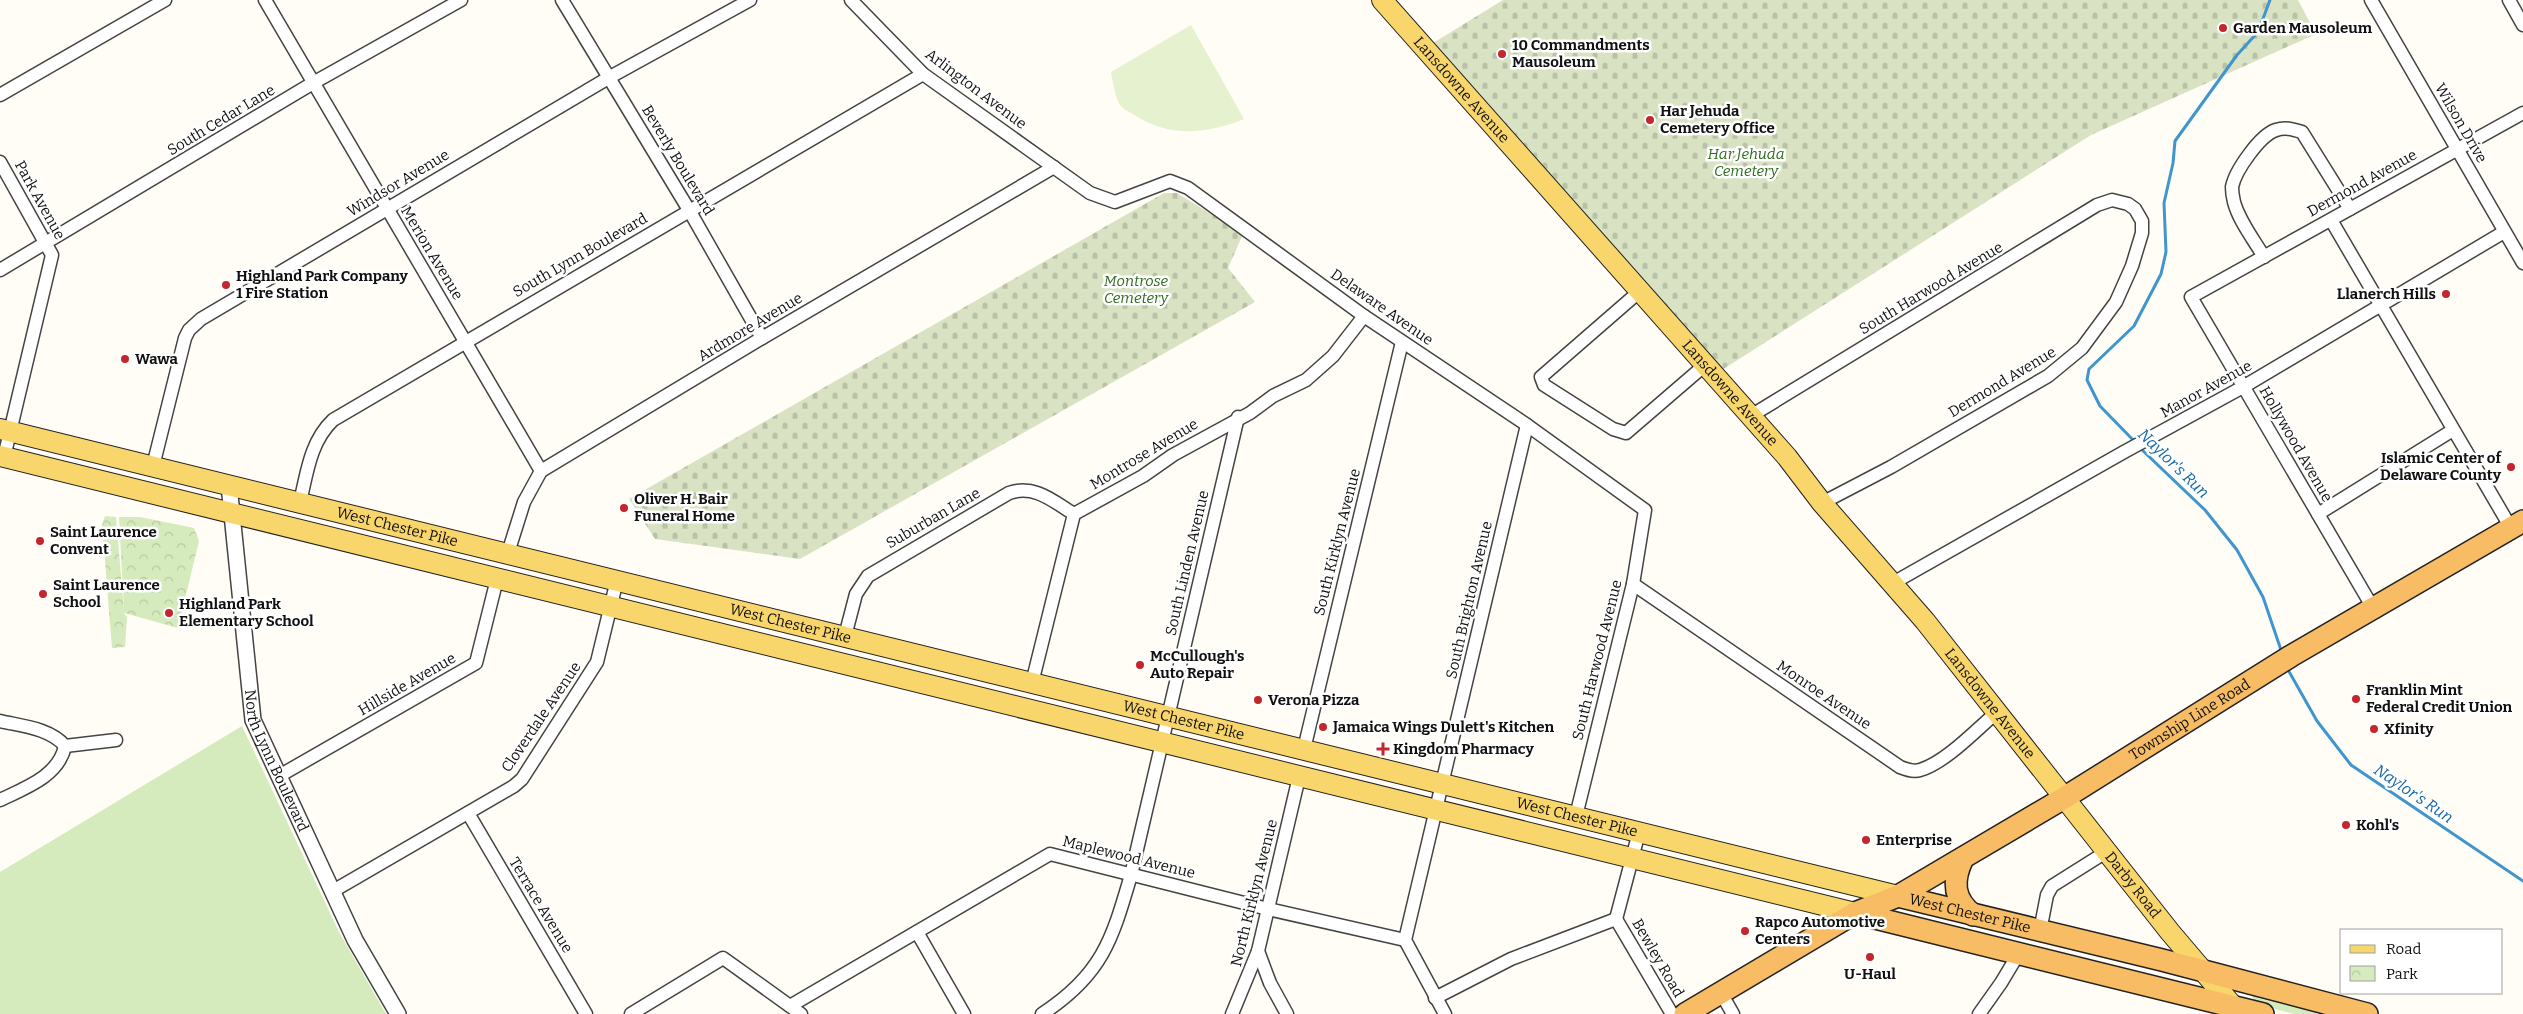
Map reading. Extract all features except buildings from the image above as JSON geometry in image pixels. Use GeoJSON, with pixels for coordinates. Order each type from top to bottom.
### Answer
{"type":"FeatureCollection","features":[{"type":"Feature","properties":{"kind":"highway","name":"Township Line Road"},"geometry":{"type":"LineString","coordinates":[[1686,1014],[1855,913],[1898,896],[1963,858],[2064,798],[2285,660],[2517,524]]}},
{"type":"Feature","properties":{"kind":"highway"},"geometry":{"type":"LineString","coordinates":[[1963,858],[1956,878],[1955,888],[1960,902],[1973,915]]}},
{"type":"Feature","properties":{"kind":"highway","name":"West Chester Pike"},"geometry":{"type":"LineString","coordinates":[[1898,896],[2367,1014]]}},
{"type":"Feature","properties":{"kind":"highway","name":"West Chester Pike"},"geometry":{"type":"LineString","coordinates":[[1855,913],[2019,953],[2225,1009],[2263,1014]]}},
{"type":"Feature","properties":{"kind":"main road","name":"Lansdowne Avenue"},"geometry":{"type":"LineString","coordinates":[[1382,0],[1787,457],[1822,503],[1893,583],[2064,798]]}},
{"type":"Feature","properties":{"kind":"main road","name":"West Chester Pike"},"geometry":{"type":"LineString","coordinates":[[5,430],[1898,896]]}},
{"type":"Feature","properties":{"kind":"main road","name":"West Chester Pike"},"geometry":{"type":"LineString","coordinates":[[2,457],[1855,913]]}},
{"type":"Feature","properties":{"kind":"main road","name":"Darby Road"},"geometry":{"type":"LineString","coordinates":[[2064,798],[2202,972],[2225,1009]]}},
{"type":"Feature","properties":{"kind":"street"},"geometry":{"type":"LineString","coordinates":[[0,95],[165,0]]}},
{"type":"Feature","properties":{"kind":"street","name":"Merion Avenue"},"geometry":{"type":"LineString","coordinates":[[265,0],[541,471]]}},
{"type":"Feature","properties":{"kind":"street","name":"South Cedar Lane"},"geometry":{"type":"LineString","coordinates":[[0,270],[314,83],[461,0]]}},
{"type":"Feature","properties":{"kind":"street","name":"Beverly Boulevard"},"geometry":{"type":"LineString","coordinates":[[562,0],[689,210],[762,338]]}},
{"type":"Feature","properties":{"kind":"street","name":"Windsor Avenue"},"geometry":{"type":"LineString","coordinates":[[153,466],[185,338],[194,324],[610,77],[750,0]]}},
{"type":"Feature","properties":{"kind":"street","name":"Arlington Avenue"},"geometry":{"type":"LineString","coordinates":[[851,0],[923,74],[1090,193]]}},
{"type":"Feature","properties":{"kind":"street","name":"Wilson Drive"},"geometry":{"type":"LineString","coordinates":[[2371,0],[2523,263]]}},
{"type":"Feature","properties":{"kind":"street"},"geometry":{"type":"LineString","coordinates":[[2509,0],[2523,25]]}},
{"type":"Feature","properties":{"kind":"street","name":"South Lynn Boulevard"},"geometry":{"type":"LineString","coordinates":[[300,502],[314,447],[328,425],[689,210],[923,74]]}},
{"type":"Feature","properties":{"kind":"street","name":"Dermond Avenue"},"geometry":{"type":"LineString","coordinates":[[2191,297],[2523,113]]}},
{"type":"Feature","properties":{"kind":"street"},"geometry":{"type":"LineString","coordinates":[[2264,257],[2234,203],[2232,188],[2236,175],[2255,146],[2263,137],[2274,130],[2290,128],[2302,132],[2350,209]]}},
{"type":"Feature","properties":{"kind":"street","name":"Park Avenue"},"geometry":{"type":"LineString","coordinates":[[0,162],[52,255],[5,430],[2,457]]}},
{"type":"Feature","properties":{"kind":"street","name":"Ardmore Avenue"},"geometry":{"type":"LineString","coordinates":[[541,471],[762,338],[1054,167]]}},
{"type":"Feature","properties":{"kind":"street","name":"Delaware Avenue"},"geometry":{"type":"LineString","coordinates":[[1090,193],[1115,202],[1170,181],[1188,188],[1364,316],[1527,425],[1645,510]]}},
{"type":"Feature","properties":{"kind":"street","name":"South Harwood Avenue"},"geometry":{"type":"LineString","coordinates":[[1749,416],[2097,205],[2112,200],[2132,207]]}},
{"type":"Feature","properties":{"kind":"street","name":"Dermond Avenue"},"geometry":{"type":"LineString","coordinates":[[1822,503],[1891,467],[2048,376],[2082,348],[2116,302],[2140,243],[2142,221],[2132,207]]}},
{"type":"Feature","properties":{"kind":"street"},"geometry":{"type":"LineString","coordinates":[[2331,220],[2453,430],[2517,524]]}},
{"type":"Feature","properties":{"kind":"street","name":"Manor Avenue"},"geometry":{"type":"LineString","coordinates":[[1893,583],[2124,452],[2243,388],[2504,232]]}},
{"type":"Feature","properties":{"kind":"street"},"geometry":{"type":"LineString","coordinates":[[1640,291],[1541,377],[1544,385],[1613,429],[1626,433],[1705,365]]}},
{"type":"Feature","properties":{"kind":"street","name":"Hollywood Avenue"},"geometry":{"type":"LineString","coordinates":[[2191,297],[2373,608]]}},
{"type":"Feature","properties":{"kind":"street","name":"Montrose Avenue"},"geometry":{"type":"LineString","coordinates":[[1074,514],[1144,476],[1173,455],[1238,417],[1250,413],[1273,396],[1306,380],[1333,356],[1364,316]]}},
{"type":"Feature","properties":{"kind":"street","name":"South Kirklyn Avenue"},"geometry":{"type":"LineString","coordinates":[[1304,750],[1402,342]]}},
{"type":"Feature","properties":{"kind":"street","name":"South Linden Avenue"},"geometry":{"type":"LineString","coordinates":[[1042,1014],[1074,989],[1104,952],[1114,933],[1162,743],[1238,417]]}},
{"type":"Feature","properties":{"kind":"street","name":"South Brighton Avenue"},"geometry":{"type":"LineString","coordinates":[[1405,940],[1527,425]]}},
{"type":"Feature","properties":{"kind":"street"},"geometry":{"type":"LineString","coordinates":[[2318,514],[2453,430]]}},
{"type":"Feature","properties":{"kind":"street"},"geometry":{"type":"LineString","coordinates":[[508,554],[524,502],[541,471]]}},
{"type":"Feature","properties":{"kind":"street","name":"North Lynn Boulevard"},"geometry":{"type":"LineString","coordinates":[[229,485],[251,708],[257,731],[364,956],[398,1014]]}},
{"type":"Feature","properties":{"kind":"street","name":"Suburban Lane"},"geometry":{"type":"LineString","coordinates":[[845,636],[856,594],[868,576],[1009,493],[1019,490],[1034,491],[1074,514]]}},
{"type":"Feature","properties":{"kind":"street","name":"South Harwood Avenue"},"geometry":{"type":"LineString","coordinates":[[1576,816],[1633,584],[1645,510]]}},
{"type":"Feature","properties":{"kind":"street"},"geometry":{"type":"LineString","coordinates":[[1032,682],[1074,514]]}},
{"type":"Feature","properties":{"kind":"street","name":"Hillside Avenue"},"geometry":{"type":"LineString","coordinates":[[279,776],[476,662],[497,579]]}},
{"type":"Feature","properties":{"kind":"street","name":"Cloverdale Avenue"},"geometry":{"type":"LineString","coordinates":[[333,891],[514,786],[522,779],[593,670],[600,654],[617,580]]}},
{"type":"Feature","properties":{"kind":"street","name":"Monroe Avenue"},"geometry":{"type":"LineString","coordinates":[[1633,584],[1900,767],[1909,771],[1919,770],[1931,765],[1950,752],[1996,713]]}},
{"type":"Feature","properties":{"kind":"street"},"geometry":{"type":"LineString","coordinates":[[0,721],[45,732],[60,740],[65,746]]}},
{"type":"Feature","properties":{"kind":"street"},"geometry":{"type":"LineString","coordinates":[[65,746],[116,740]]}},
{"type":"Feature","properties":{"kind":"street"},"geometry":{"type":"LineString","coordinates":[[0,800],[34,784],[62,760],[65,746]]}},
{"type":"Feature","properties":{"kind":"street","name":"North Kirklyn Avenue"},"geometry":{"type":"LineString","coordinates":[[1232,1014],[1258,951],[1299,777]]}},
{"type":"Feature","properties":{"kind":"street","name":"Terrace Avenue"},"geometry":{"type":"LineString","coordinates":[[468,813],[586,1014]]}},
{"type":"Feature","properties":{"kind":"street"},"geometry":{"type":"LineString","coordinates":[[1435,998],[1511,959],[1616,919],[1639,832]]}},
{"type":"Feature","properties":{"kind":"street"},"geometry":{"type":"LineString","coordinates":[[2040,931],[2047,895],[2052,886],[2106,852]]}},
{"type":"Feature","properties":{"kind":"street","name":"Maplewood Avenue"},"geometry":{"type":"LineString","coordinates":[[796,1010],[917,932],[1050,854],[1268,909],[1405,940]]}},
{"type":"Feature","properties":{"kind":"street","name":"Bewley Road"},"geometry":{"type":"LineString","coordinates":[[1616,919],[1672,1014]]}},
{"type":"Feature","properties":{"kind":"street"},"geometry":{"type":"LineString","coordinates":[[917,932],[964,1014]]}},
{"type":"Feature","properties":{"kind":"street"},"geometry":{"type":"LineString","coordinates":[[1405,940],[1445,1014]]}},
{"type":"Feature","properties":{"kind":"street"},"geometry":{"type":"LineString","coordinates":[[1258,951],[1270,983],[1286,1014]]}},
{"type":"Feature","properties":{"kind":"street"},"geometry":{"type":"LineString","coordinates":[[1979,1014],[2019,953]]}},
{"type":"Feature","properties":{"kind":"street"},"geometry":{"type":"LineString","coordinates":[[632,1014],[723,958],[796,1010]]}},
{"type":"Feature","properties":{"kind":"street"},"geometry":{"type":"LineString","coordinates":[[1721,993],[1734,1014]]}},
{"type":"Feature","properties":{"kind":"green space","name":"Har Jehuda Cemetery"},"geometry":{"type":"Polygon","coordinates":[[[1503,0],[2298,0],[2316,34],[2091,135],[1714,375],[1425,48],[1503,0]]]}},
{"type":"Feature","properties":{"kind":"green space"},"geometry":{"type":"Polygon","coordinates":[[[1191,25],[1244,119],[1216,128],[1188,131],[1174,130],[1146,122],[1126,110],[1118,102],[1111,72],[1191,25]]]}},
{"type":"Feature","properties":{"kind":"green space","name":"Montrose Cemetery"},"geometry":{"type":"Polygon","coordinates":[[[1164,193],[1177,193],[1243,234],[1228,268],[1255,302],[800,559],[655,539],[629,499],[1164,193]]]}},
{"type":"Feature","properties":{"kind":"green space"},"geometry":{"type":"Polygon","coordinates":[[[105,516],[116,517],[124,611],[119,517],[140,517],[194,528],[199,541],[178,628],[124,613],[127,617],[125,647],[112,648],[102,525],[105,516]]]}},
{"type":"Feature","properties":{"kind":"green space"},"geometry":{"type":"Polygon","coordinates":[[[242,726],[339,932],[386,1014],[0,1014],[0,872],[242,726]]]}},
{"type":"Feature","properties":{"kind":"green space"},"geometry":{"type":"Polygon","coordinates":[[[2252,996],[2329,1014],[2294,1014],[2256,1004],[2252,996]]]}},
{"type":"Feature","properties":{"kind":"waterway","name":"Naylor's Run"},"geometry":{"type":"LineString","coordinates":[[2136,443],[2100,406],[2087,380],[2089,369],[2134,326],[2161,274],[2166,252],[2164,203],[2173,163],[2175,141],[2237,55],[2258,32],[2270,0]]}},
{"type":"Feature","properties":{"kind":"waterway","name":"Naylor's Run"},"geometry":{"type":"LineString","coordinates":[[2140,448],[2205,510],[2237,550],[2263,597],[2282,653]]}},
{"type":"Feature","properties":{"kind":"waterway","name":"Naylor's Run"},"geometry":{"type":"LineString","coordinates":[[2287,668],[2317,721],[2351,765],[2523,881]]}},
{"type":"Feature","properties":{"kind":"place","name":"Garden Mausoleum"},"geometry":{"type":"Point","coordinates":[2223,28]}},
{"type":"Feature","properties":{"kind":"place","name":"10 Commandments Mausoleum"},"geometry":{"type":"Point","coordinates":[1502,54]}},
{"type":"Feature","properties":{"kind":"place","name":"Har Jehuda Cemetery Office"},"geometry":{"type":"Point","coordinates":[1650,120]}},
{"type":"Feature","properties":{"kind":"place","name":"Highland Park Company 1 Fire Station"},"geometry":{"type":"Point","coordinates":[226,285]}},
{"type":"Feature","properties":{"kind":"place","name":"Llanerch Hills"},"geometry":{"type":"Point","coordinates":[2446,294]}},
{"type":"Feature","properties":{"kind":"place","name":"Wawa"},"geometry":{"type":"Point","coordinates":[125,359]}},
{"type":"Feature","properties":{"kind":"place","name":"Islamic Center of Delaware County"},"geometry":{"type":"Point","coordinates":[2511,467]}},
{"type":"Feature","properties":{"kind":"place","name":"Oliver H. Bair Funeral Home"},"geometry":{"type":"Point","coordinates":[624,508]}},
{"type":"Feature","properties":{"kind":"place","name":"Saint Laurence Convent"},"geometry":{"type":"Point","coordinates":[40,541]}},
{"type":"Feature","properties":{"kind":"place","name":"Saint Laurence School"},"geometry":{"type":"Point","coordinates":[43,594]}},
{"type":"Feature","properties":{"kind":"place","name":"Highland Park Elementary School"},"geometry":{"type":"Point","coordinates":[169,613]}},
{"type":"Feature","properties":{"kind":"place","name":"McCullough's Auto Repair"},"geometry":{"type":"Point","coordinates":[1140,665]}},
{"type":"Feature","properties":{"kind":"place","name":"Franklin Mint Federal Credit Union"},"geometry":{"type":"Point","coordinates":[2356,699]}},
{"type":"Feature","properties":{"kind":"place","name":"Verona Pizza"},"geometry":{"type":"Point","coordinates":[1258,700]}},
{"type":"Feature","properties":{"kind":"place","name":"Jamaica Wings Dulett's Kitchen"},"geometry":{"type":"Point","coordinates":[1323,727]}},
{"type":"Feature","properties":{"kind":"place","name":"Xfinity"},"geometry":{"type":"Point","coordinates":[2374,729]}},
{"type":"Feature","properties":{"kind":"place","name":"Kingdom Pharmacy"},"geometry":{"type":"Point","coordinates":[1383,749]}},
{"type":"Feature","properties":{"kind":"place","name":"Kohl's"},"geometry":{"type":"Point","coordinates":[2346,825]}},
{"type":"Feature","properties":{"kind":"place","name":"Enterprise"},"geometry":{"type":"Point","coordinates":[1866,840]}},
{"type":"Feature","properties":{"kind":"place","name":"Rapco Automotive Centers"},"geometry":{"type":"Point","coordinates":[1745,931]}},
{"type":"Feature","properties":{"kind":"place","name":"U-Haul"},"geometry":{"type":"Point","coordinates":[1870,957]}}]}
